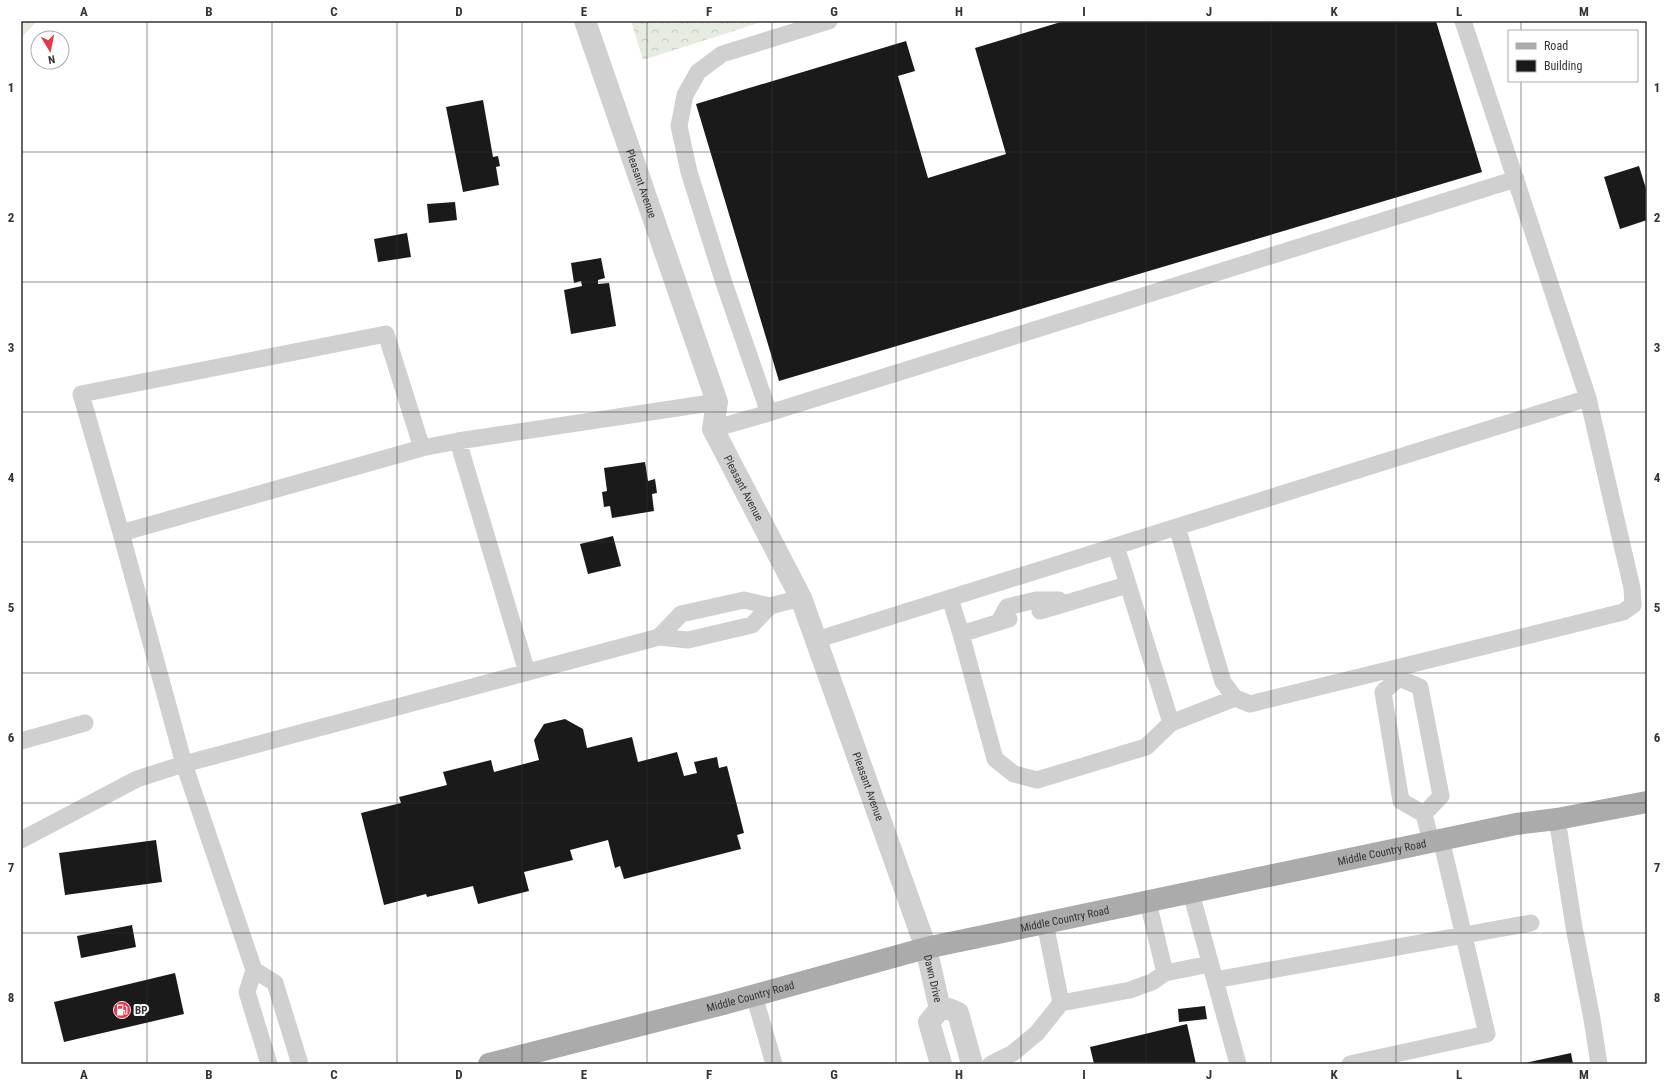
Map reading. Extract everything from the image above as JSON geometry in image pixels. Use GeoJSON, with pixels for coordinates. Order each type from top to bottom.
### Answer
{"type":"FeatureCollection","features":[{"type":"Feature","properties":{"kind":"main road","name":"Middle Country Road"},"geometry":{"type":"LineString","coordinates":[[489,1064],[515,1061],[926,948],[1516,824],[1647,802]]}},
{"type":"Feature","properties":{"kind":"street","name":"Pleasant Avenue"},"geometry":{"type":"LineString","coordinates":[[585,21],[717,402],[713,429],[801,598],[926,948]]}},
{"type":"Feature","properties":{"kind":"street","name":"Dawn Drive"},"geometry":{"type":"LineString","coordinates":[[926,948],[940,1009]]}},
{"type":"Feature","properties":{"kind":"street","name":"Dawn Drive"},"geometry":{"type":"LineString","coordinates":[[940,1009],[930,1022],[941,1064]]}},
{"type":"Feature","properties":{"kind":"street","name":"Dawn Drive"},"geometry":{"type":"LineString","coordinates":[[940,1009],[949,1009],[958,1013],[972,1064]]}},
{"type":"Feature","properties":{"kind":"lane"},"geometry":{"type":"LineString","coordinates":[[769,413],[724,282],[689,172],[679,126],[685,95],[698,72],[722,54],[829,21]]}},
{"type":"Feature","properties":{"kind":"lane"},"geometry":{"type":"LineString","coordinates":[[1177,527],[1223,682],[1235,698],[1250,704],[1398,673],[1623,612],[1633,605],[1632,588],[1588,398],[1463,21]]}},
{"type":"Feature","properties":{"kind":"lane"},"geometry":{"type":"LineString","coordinates":[[713,429],[769,413],[1516,179]]}},
{"type":"Feature","properties":{"kind":"lane"},"geometry":{"type":"LineString","coordinates":[[270,1064],[247,992],[254,970],[184,764],[121,533],[81,394],[386,334],[422,448]]}},
{"type":"Feature","properties":{"kind":"lane"},"geometry":{"type":"LineString","coordinates":[[816,640],[1588,398]]}},
{"type":"Feature","properties":{"kind":"lane"},"geometry":{"type":"LineString","coordinates":[[121,533],[422,448],[458,441],[717,402]]}},
{"type":"Feature","properties":{"kind":"lane"},"geometry":{"type":"LineString","coordinates":[[458,441],[527,672]]}},
{"type":"Feature","properties":{"kind":"lane"},"geometry":{"type":"LineString","coordinates":[[1116,546],[1127,586],[1171,722]]}},
{"type":"Feature","properties":{"kind":"lane"},"geometry":{"type":"LineString","coordinates":[[1040,611],[1127,586]]}},
{"type":"Feature","properties":{"kind":"lane"},"geometry":{"type":"LineString","coordinates":[[659,637],[681,614],[744,600],[770,606],[801,598]]}},
{"type":"Feature","properties":{"kind":"lane"},"geometry":{"type":"LineString","coordinates":[[950,598],[995,758],[1014,774],[1036,780],[1146,747],[1171,722],[1235,698]]}},
{"type":"Feature","properties":{"kind":"lane"},"geometry":{"type":"LineString","coordinates":[[961,634],[1005,621],[1007,607],[1036,600],[1076,600]]}},
{"type":"Feature","properties":{"kind":"lane"},"geometry":{"type":"LineString","coordinates":[[21,840],[137,779],[184,764],[659,637],[688,640],[752,626],[770,606]]}},
{"type":"Feature","properties":{"kind":"lane"},"geometry":{"type":"LineString","coordinates":[[1350,1064],[1487,1034],[1464,935],[1436,841],[1424,814],[1401,801],[1383,692],[1398,673]]}},
{"type":"Feature","properties":{"kind":"lane"},"geometry":{"type":"LineString","coordinates":[[1398,673],[1420,687],[1441,796],[1424,814]]}},
{"type":"Feature","properties":{"kind":"lane"},"geometry":{"type":"LineString","coordinates":[[21,740],[85,723]]}},
{"type":"Feature","properties":{"kind":"lane"},"geometry":{"type":"LineString","coordinates":[[1557,818],[1574,927],[1599,1064]]}},
{"type":"Feature","properties":{"kind":"lane"},"geometry":{"type":"LineString","coordinates":[[1191,892],[1238,1064]]}},
{"type":"Feature","properties":{"kind":"lane"},"geometry":{"type":"LineString","coordinates":[[1148,902],[1165,973]]}},
{"type":"Feature","properties":{"kind":"lane"},"geometry":{"type":"LineString","coordinates":[[1045,923],[1061,1003]]}},
{"type":"Feature","properties":{"kind":"lane"},"geometry":{"type":"LineString","coordinates":[[992,1064],[1013,1053],[1037,1033],[1061,1003],[1130,990],[1152,982],[1165,973],[1213,972],[1464,935],[1531,923]]}},
{"type":"Feature","properties":{"kind":"lane"},"geometry":{"type":"LineString","coordinates":[[254,970],[276,983],[300,1064]]}},
{"type":"Feature","properties":{"kind":"lane"},"geometry":{"type":"LineString","coordinates":[[754,995],[774,1064]]}},
{"type":"Feature","properties":{"kind":"green space"},"geometry":{"type":"Polygon","coordinates":[[[21,21],[37,21],[21,38],[21,21]]]}},
{"type":"Feature","properties":{"kind":"green space"},"geometry":{"type":"Polygon","coordinates":[[[631,21],[765,21],[643,60],[631,21]]]}},
{"type":"Feature","properties":{"kind":"building"},"geometry":{"type":"Polygon","coordinates":[[[1064,21],[1436,21],[1482,172],[779,381],[696,104],[906,41],[915,71],[898,76],[928,178],[1006,154],[975,48],[1064,21]]]}},
{"type":"Feature","properties":{"kind":"building"},"geometry":{"type":"Polygon","coordinates":[[[483,100],[493,157],[498,156],[500,166],[496,167],[499,185],[463,192],[446,107],[483,100]]]}},
{"type":"Feature","properties":{"kind":"building"},"geometry":{"type":"Polygon","coordinates":[[[1639,166],[1647,192],[1647,220],[1620,229],[1604,177],[1639,166]]]}},
{"type":"Feature","properties":{"kind":"building"},"geometry":{"type":"Polygon","coordinates":[[[455,202],[457,220],[429,223],[427,204],[455,202]]]}},
{"type":"Feature","properties":{"kind":"building"},"geometry":{"type":"Polygon","coordinates":[[[407,233],[411,257],[378,262],[374,239],[407,233]]]}},
{"type":"Feature","properties":{"kind":"building"},"geometry":{"type":"Polygon","coordinates":[[[601,258],[605,278],[598,280],[598,284],[609,283],[616,326],[571,334],[564,290],[582,286],[581,281],[574,283],[571,263],[601,258]]]}},
{"type":"Feature","properties":{"kind":"building"},"geometry":{"type":"Polygon","coordinates":[[[645,462],[648,481],[655,479],[657,493],[652,494],[654,511],[612,518],[610,506],[604,507],[602,492],[607,491],[604,468],[645,462]]]}},
{"type":"Feature","properties":{"kind":"building"},"geometry":{"type":"Polygon","coordinates":[[[613,536],[621,566],[588,574],[580,544],[613,536]]]}},
{"type":"Feature","properties":{"kind":"building"},"geometry":{"type":"Polygon","coordinates":[[[565,719],[583,729],[587,748],[632,737],[638,762],[677,752],[684,776],[697,773],[694,762],[717,757],[719,768],[727,766],[744,833],[737,835],[741,849],[624,879],[620,866],[615,868],[608,840],[570,850],[573,860],[524,872],[529,891],[478,904],[473,886],[427,897],[426,894],[384,905],[361,813],[401,803],[399,797],[447,785],[443,772],[491,760],[494,772],[539,760],[534,740],[544,724],[565,719]]]}},
{"type":"Feature","properties":{"kind":"building"},"geometry":{"type":"Polygon","coordinates":[[[156,840],[162,882],[65,895],[59,853],[156,840]]]}},
{"type":"Feature","properties":{"kind":"building"},"geometry":{"type":"Polygon","coordinates":[[[132,925],[136,947],[81,958],[77,936],[132,925]]]}},
{"type":"Feature","properties":{"kind":"building"},"geometry":{"type":"Polygon","coordinates":[[[175,973],[184,1014],[64,1042],[54,1002],[175,973]]]}},
{"type":"Feature","properties":{"kind":"building"},"geometry":{"type":"Polygon","coordinates":[[[1205,1006],[1207,1019],[1179,1022],[1178,1009],[1205,1006]]]}},
{"type":"Feature","properties":{"kind":"building"},"geometry":{"type":"Polygon","coordinates":[[[1187,1024],[1196,1064],[1094,1064],[1090,1047],[1187,1024]]]}},
{"type":"Feature","properties":{"kind":"building"},"geometry":{"type":"Polygon","coordinates":[[[1571,1053],[1573,1064],[1525,1064],[1525,1063],[1571,1053]]]}},
{"type":"Feature","properties":{"kind":"place","name":"BP"},"geometry":{"type":"Point","coordinates":[122,1010]}}]}
